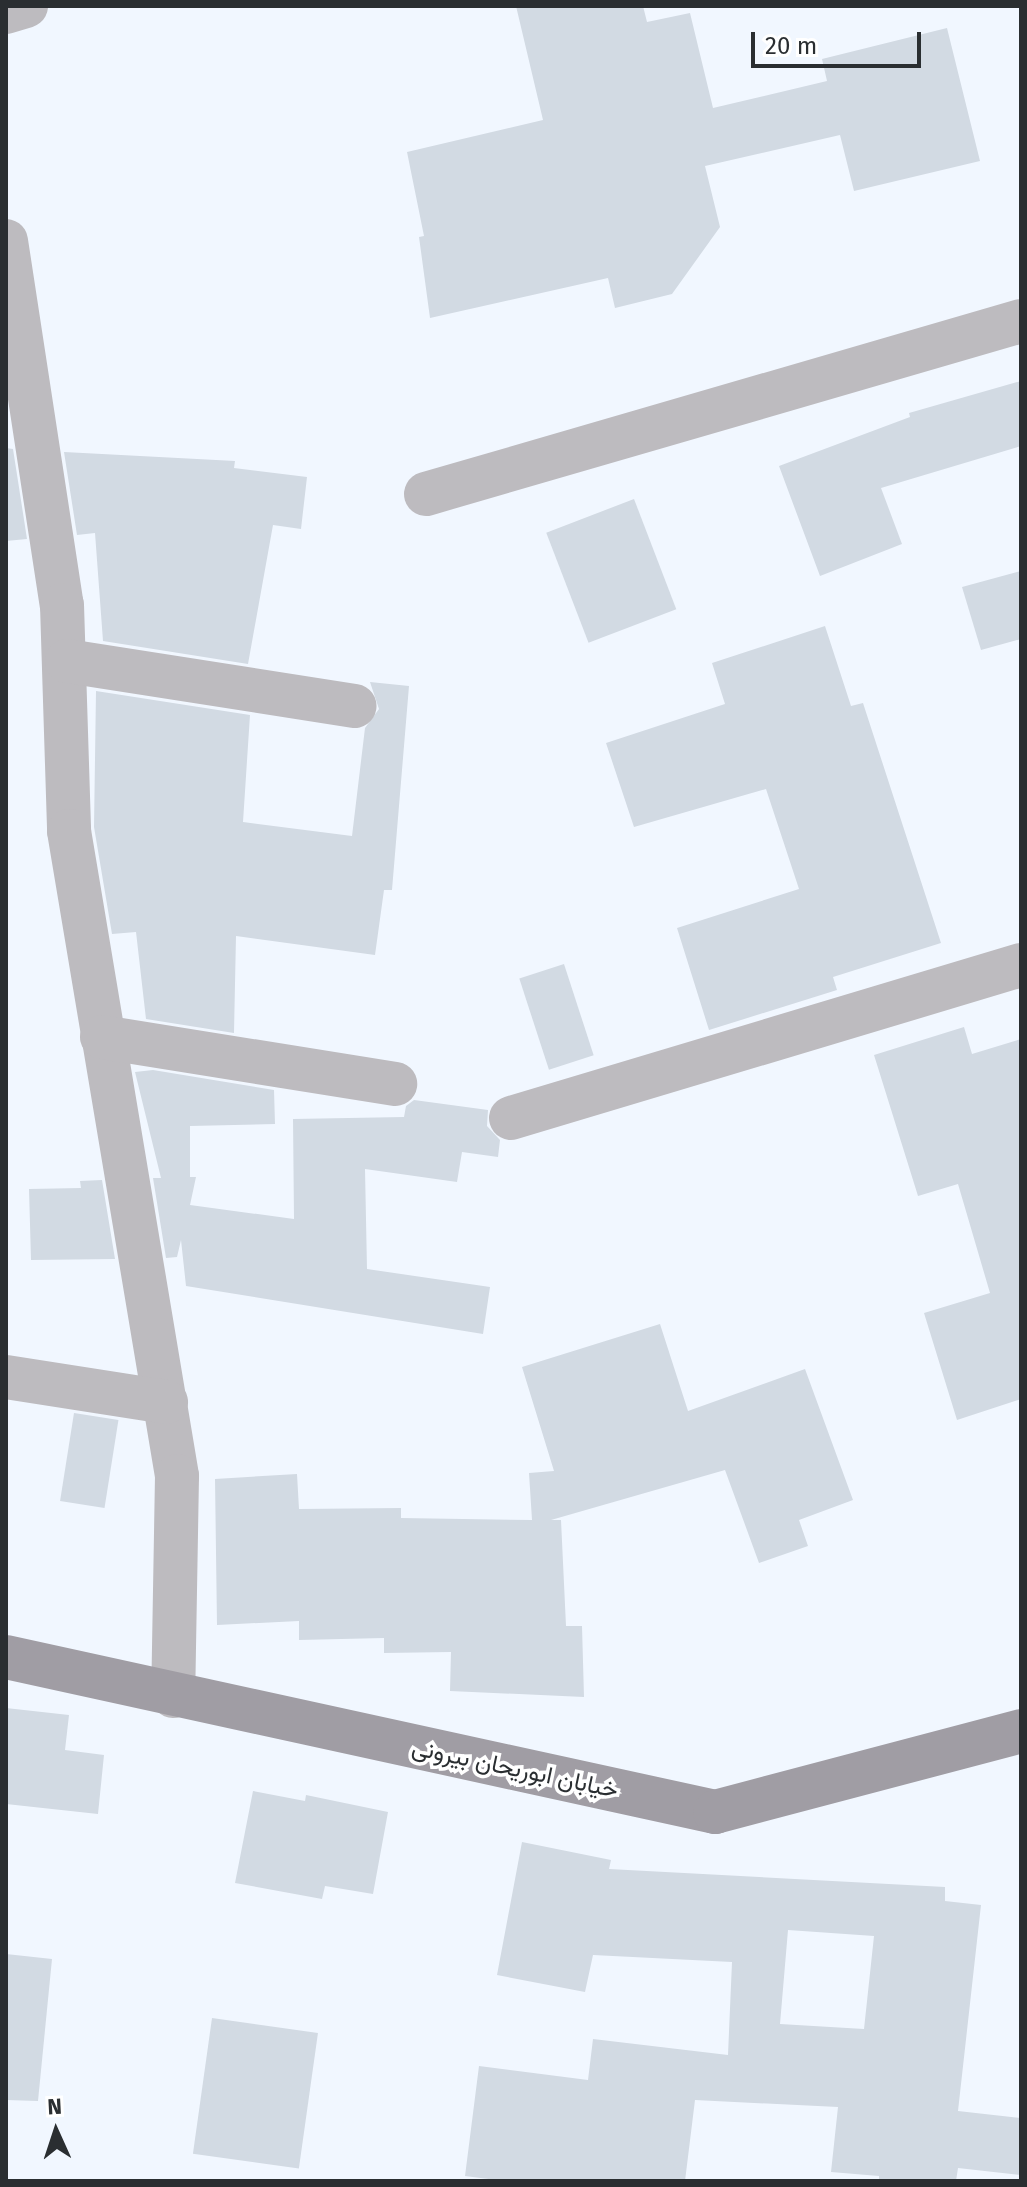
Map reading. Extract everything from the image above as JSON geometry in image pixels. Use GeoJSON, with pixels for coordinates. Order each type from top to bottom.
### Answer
{"type":"FeatureCollection","features":[{"type":"Feature","properties":{"kind":"street"},"geometry":{"type":"LineString","coordinates":[[6,12],[26,6]]}},
{"type":"Feature","properties":{"kind":"street"},"geometry":{"type":"LineString","coordinates":[[6,241],[67,661],[69,831],[177,1476],[173,1696]]}},
{"type":"Feature","properties":{"kind":"street"},"geometry":{"type":"LineString","coordinates":[[426,494],[1021,321]]}},
{"type":"Feature","properties":{"kind":"street"},"geometry":{"type":"LineString","coordinates":[[67,661],[354,706]]}},
{"type":"Feature","properties":{"kind":"street"},"geometry":{"type":"LineString","coordinates":[[511,1118],[1021,965]]}},
{"type":"Feature","properties":{"kind":"street"},"geometry":{"type":"LineString","coordinates":[[102,1037],[395,1084]]}},
{"type":"Feature","properties":{"kind":"street"},"geometry":{"type":"LineString","coordinates":[[6,1377],[166,1402]]}},
{"type":"Feature","properties":{"kind":"street","name":"خیابان ابوریحان بیرونی"},"geometry":{"type":"LineString","coordinates":[[6,1657],[173,1696],[715,1812],[1021,1731]]}},
{"type":"Feature","properties":{"kind":"building"},"geometry":{"type":"Polygon","coordinates":[[[516,6],[643,6],[647,22],[690,13],[713,108],[827,81],[822,59],[947,28],[980,161],[854,191],[840,135],[705,166],[720,227],[672,294],[615,308],[608,278],[430,318],[419,237],[424,236],[407,152],[543,120],[516,6]]]}},
{"type":"Feature","properties":{"kind":"building"},"geometry":{"type":"Polygon","coordinates":[[[1021,381],[1021,446],[881,488],[902,544],[820,576],[779,466],[910,417],[909,413],[1021,381]]]}},
{"type":"Feature","properties":{"kind":"building"},"geometry":{"type":"Polygon","coordinates":[[[6,448],[13,449],[27,539],[6,541],[6,448]]]}},
{"type":"Feature","properties":{"kind":"building"},"geometry":{"type":"Polygon","coordinates":[[[64,452],[235,461],[234,468],[307,477],[301,529],[273,525],[248,664],[103,641],[95,533],[77,535],[64,452]]]}},
{"type":"Feature","properties":{"kind":"building"},"geometry":{"type":"Polygon","coordinates":[[[634,499],[676,609],[589,643],[546,533],[634,499]]]}},
{"type":"Feature","properties":{"kind":"building"},"geometry":{"type":"Polygon","coordinates":[[[1021,571],[1021,639],[981,650],[962,587],[1021,571]]]}},
{"type":"Feature","properties":{"kind":"building"},"geometry":{"type":"Polygon","coordinates":[[[825,626],[851,706],[863,703],[941,943],[833,977],[837,990],[709,1030],[677,928],[799,889],[766,789],[634,827],[606,743],[725,704],[712,663],[825,626]]]}},
{"type":"Feature","properties":{"kind":"building"},"geometry":{"type":"Polygon","coordinates":[[[370,682],[409,686],[392,890],[384,890],[375,955],[236,936],[234,1033],[146,1019],[136,932],[112,934],[94,827],[96,691],[250,715],[243,822],[352,836],[365,728],[379,709],[370,682]]]}},
{"type":"Feature","properties":{"kind":"building"},"geometry":{"type":"Polygon","coordinates":[[[564,964],[594,1055],[549,1070],[519,979],[564,964]]]}},
{"type":"Feature","properties":{"kind":"building"},"geometry":{"type":"Polygon","coordinates":[[[964,1027],[972,1054],[1021,1039],[1021,1399],[957,1420],[924,1313],[990,1293],[958,1184],[918,1196],[874,1055],[964,1027]]]}},
{"type":"Feature","properties":{"kind":"building"},"geometry":{"type":"Polygon","coordinates":[[[153,1070],[274,1090],[275,1124],[190,1126],[190,1177],[196,1177],[190,1205],[294,1219],[293,1119],[404,1117],[406,1106],[414,1100],[488,1110],[487,1126],[500,1140],[498,1157],[462,1152],[457,1182],[365,1169],[367,1269],[490,1287],[483,1334],[186,1286],[181,1240],[177,1257],[166,1258],[153,1178],[161,1178],[135,1072],[153,1070]]]}},
{"type":"Feature","properties":{"kind":"building"},"geometry":{"type":"Polygon","coordinates":[[[102,1180],[115,1259],[31,1260],[29,1189],[81,1188],[80,1181],[102,1180]]]}},
{"type":"Feature","properties":{"kind":"building"},"geometry":{"type":"Polygon","coordinates":[[[660,1324],[688,1411],[805,1369],[853,1500],[799,1520],[808,1546],[759,1563],[725,1470],[551,1520],[561,1520],[566,1626],[582,1626],[584,1697],[450,1691],[451,1652],[384,1653],[384,1638],[299,1640],[299,1621],[217,1625],[215,1479],[297,1474],[299,1509],[401,1508],[401,1518],[532,1520],[529,1473],[554,1471],[522,1367],[660,1324]]]}},
{"type":"Feature","properties":{"kind":"building"},"geometry":{"type":"Polygon","coordinates":[[[74,1413],[118,1420],[105,1508],[60,1501],[74,1413]]]}},
{"type":"Feature","properties":{"kind":"building"},"geometry":{"type":"Polygon","coordinates":[[[6,1708],[69,1715],[65,1750],[104,1755],[98,1814],[6,1804],[6,1708]]]}},
{"type":"Feature","properties":{"kind":"building"},"geometry":{"type":"Polygon","coordinates":[[[253,1791],[305,1801],[306,1795],[388,1812],[373,1894],[325,1886],[322,1899],[235,1883],[253,1791]]]}},
{"type":"Feature","properties":{"kind":"building"},"geometry":{"type":"Polygon","coordinates":[[[522,1842],[611,1860],[609,1869],[945,1887],[945,1901],[981,1905],[958,2111],[1021,2118],[1021,2175],[958,2168],[956,2181],[879,2181],[879,2176],[831,2172],[838,2107],[695,2100],[685,2181],[504,2181],[465,2176],[479,2066],[588,2080],[593,2039],[728,2055],[732,1962],[593,1955],[585,1992],[497,1975],[522,1842]],[[788,1930],[780,2024],[864,2029],[874,1936],[788,1930]]]}},
{"type":"Feature","properties":{"kind":"building"},"geometry":{"type":"Polygon","coordinates":[[[6,1954],[52,1959],[38,2101],[6,2100],[6,1954]]]}},
{"type":"Feature","properties":{"kind":"building"},"geometry":{"type":"Polygon","coordinates":[[[212,2018],[318,2033],[299,2169],[193,2154],[212,2018]]]}}]}
